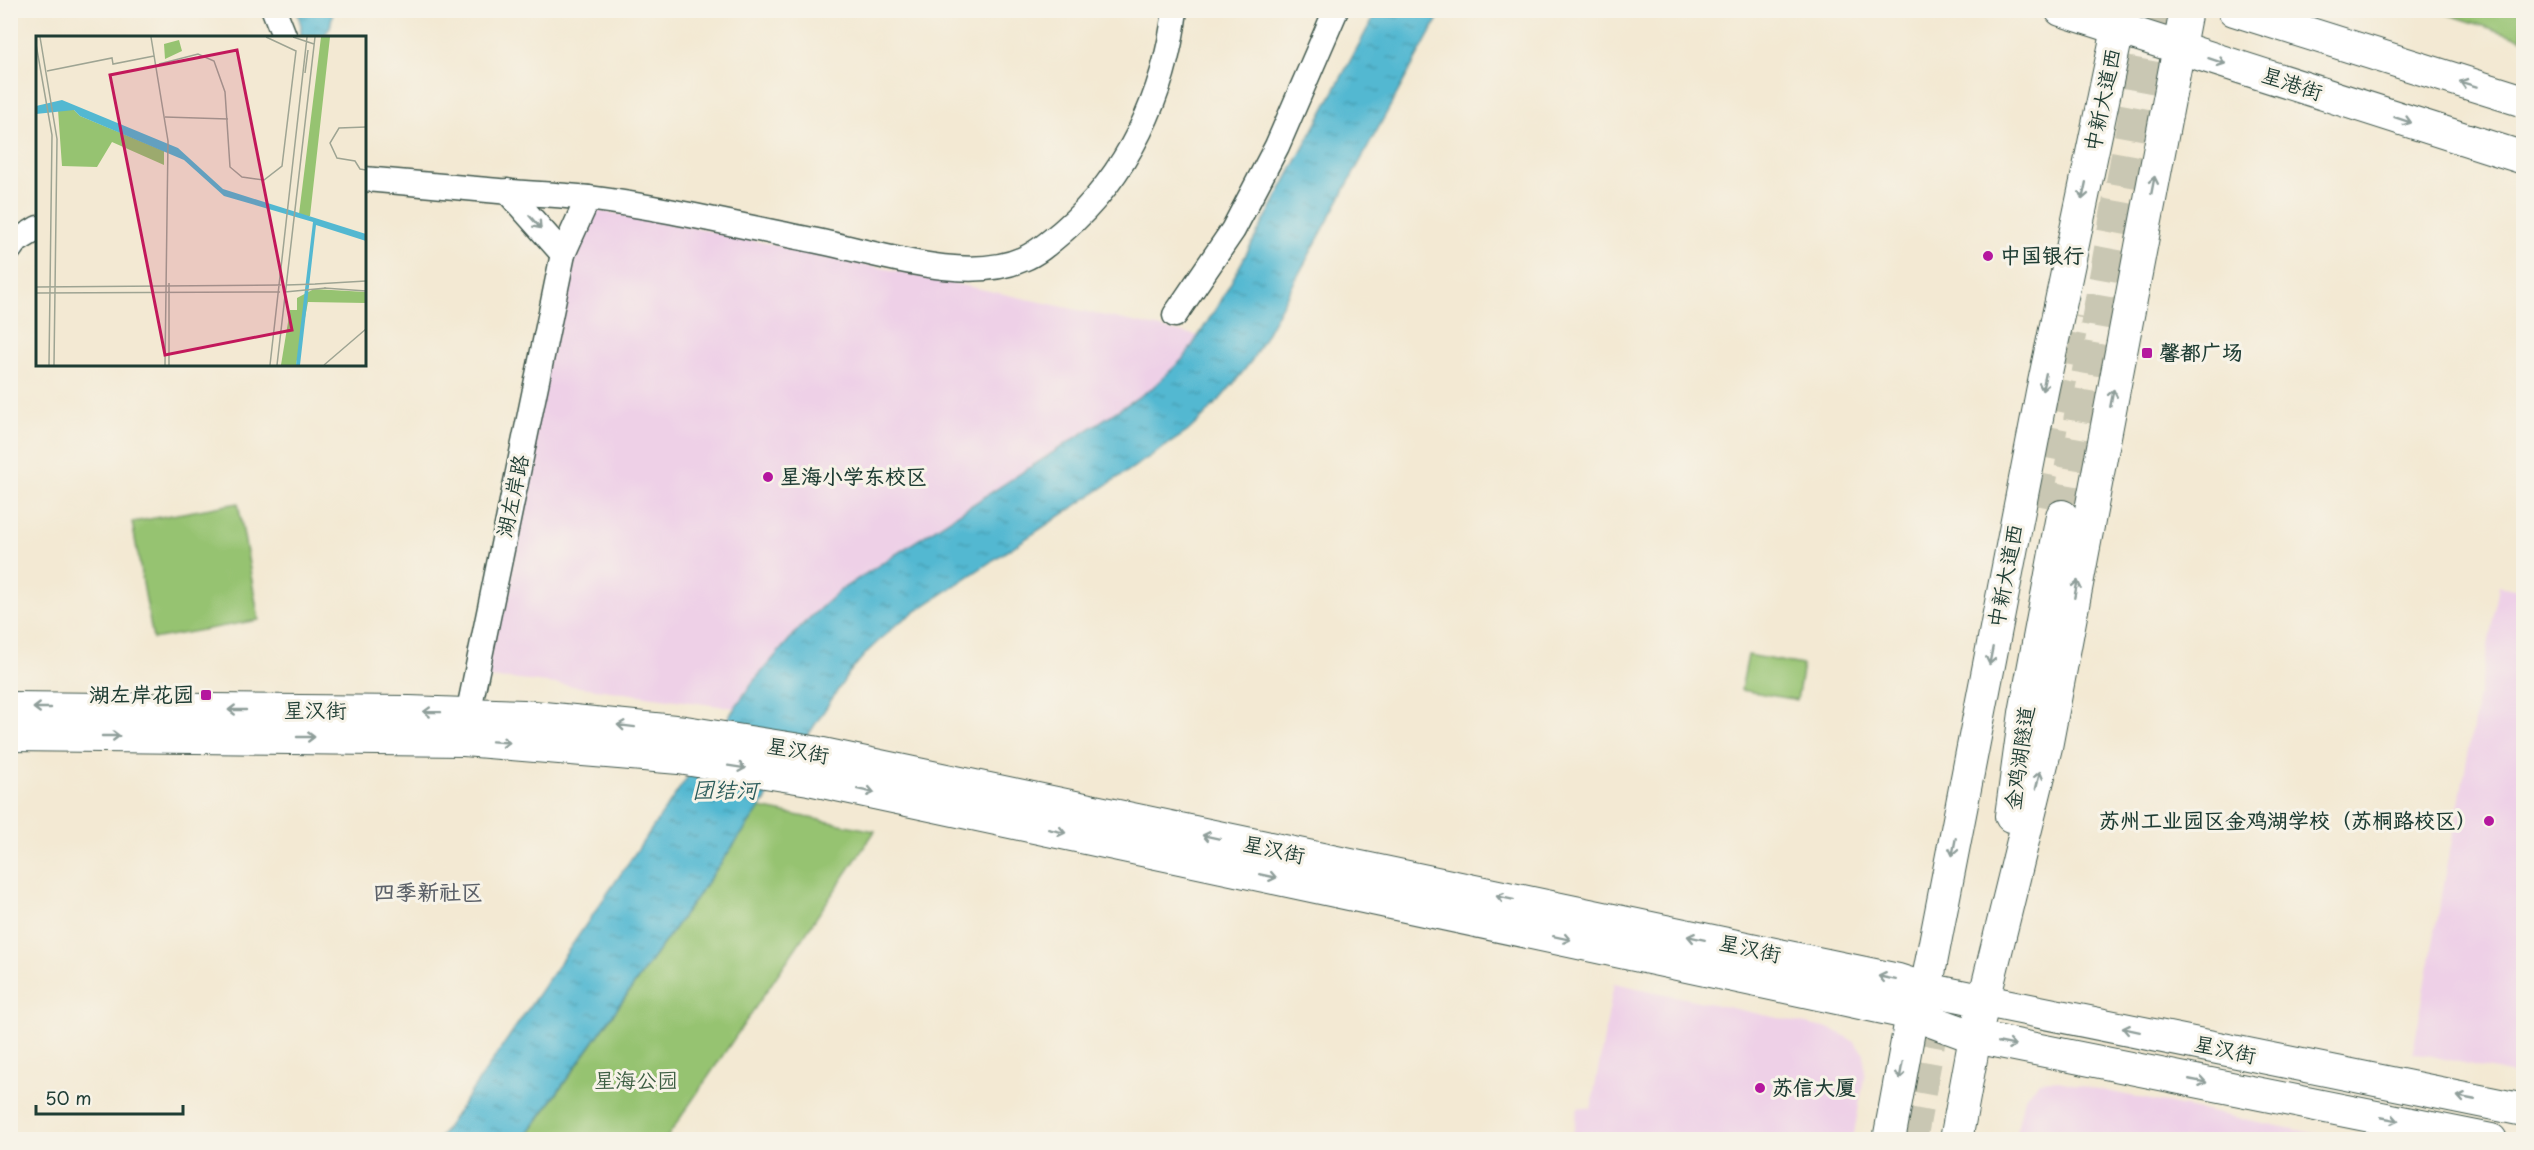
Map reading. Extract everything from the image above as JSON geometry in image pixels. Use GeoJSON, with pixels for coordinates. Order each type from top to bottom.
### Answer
{"type":"FeatureCollection","features":[{"type":"Feature","properties":{"kind":"main road","name":"星港街"},"geometry":{"type":"LineString","coordinates":[[2061,10],[2120,19],[2178,48],[2523,158]]}},
{"type":"Feature","properties":{"kind":"main road"},"geometry":{"type":"LineString","coordinates":[[1956,1140],[1975,1037],[2046,747],[2186,10]]}},
{"type":"Feature","properties":{"kind":"main road"},"geometry":{"type":"LineString","coordinates":[[2234,10],[2523,101]]}},
{"type":"Feature","properties":{"kind":"main road","name":"中新大道西"},"geometry":{"type":"LineString","coordinates":[[1889,1140],[2120,19]]}},
{"type":"Feature","properties":{"kind":"main road","name":"金鸡湖隧道"},"geometry":{"type":"LineString","coordinates":[[1984,1000],[2025,713],[2062,516]]}},
{"type":"Feature","properties":{"kind":"main road","name":"星汉街"},"geometry":{"type":"LineString","coordinates":[[10,708],[466,726],[682,745],[811,766],[1898,980],[1919,1001],[1975,1037],[2491,1140]]}},
{"type":"Feature","properties":{"kind":"main road","name":"星汉街"},"geometry":{"type":"LineString","coordinates":[[10,735],[466,726]]}},
{"type":"Feature","properties":{"kind":"main road","name":"星汉街"},"geometry":{"type":"LineString","coordinates":[[1919,1001],[1984,1000],[2523,1110]]}},
{"type":"Feature","properties":{"kind":"street"},"geometry":{"type":"LineString","coordinates":[[274,10],[284,36]]}},
{"type":"Feature","properties":{"kind":"street"},"geometry":{"type":"LineString","coordinates":[[366,179],[588,198],[690,216],[929,266],[977,268],[1015,262],[1044,247],[1082,214],[1115,174],[1138,137],[1155,96],[1171,42],[1175,10]]}},
{"type":"Feature","properties":{"kind":"street"},"geometry":{"type":"LineString","coordinates":[[1175,315],[1233,230],[1277,146],[1319,55],[1336,10]]}},
{"type":"Feature","properties":{"kind":"street"},"geometry":{"type":"LineString","coordinates":[[507,191],[563,254]]}},
{"type":"Feature","properties":{"kind":"street","name":"湖左岸路"},"geometry":{"type":"LineString","coordinates":[[466,726],[563,254],[588,198]]}},
{"type":"Feature","properties":{"kind":"street"},"geometry":{"type":"LineString","coordinates":[[10,249],[15,242],[36,229]]}},
{"type":"Feature","properties":{"kind":"shaded area","name":"星海小学东校区"},"geometry":{"type":"Polygon","coordinates":[[[577,207],[663,221],[1199,336],[1185,357],[1151,389],[839,591],[802,625],[752,683],[734,708],[513,679],[478,678],[577,207]]]}},
{"type":"Feature","properties":{"kind":"shaded area","name":"苏州工业园区金鸡湖学校（苏桐路校区）"},"geometry":{"type":"Polygon","coordinates":[[[2499,586],[2523,591],[2523,1076],[2413,1052],[2499,586]]]}},
{"type":"Feature","properties":{"kind":"shaded area"},"geometry":{"type":"Polygon","coordinates":[[[1614,983],[1834,1030],[1853,1041],[1864,1053],[1865,1073],[1853,1139],[1572,1139],[1578,1107],[1591,1109],[1614,983]]]}},
{"type":"Feature","properties":{"kind":"shaded area"},"geometry":{"type":"Polygon","coordinates":[[[2053,1080],[2342,1139],[2015,1139],[2024,1098],[2039,1081],[2053,1080]]]}},
{"type":"Feature","properties":{"kind":"green space"},"geometry":{"type":"Polygon","coordinates":[[[2438,11],[2523,11],[2523,39],[2438,11]]]}},
{"type":"Feature","properties":{"kind":"green space"},"geometry":{"type":"Polygon","coordinates":[[[238,503],[259,620],[153,639],[132,522],[238,503]]]}},
{"type":"Feature","properties":{"kind":"green space"},"geometry":{"type":"Polygon","coordinates":[[[1748,655],[1803,665],[1797,700],[1741,690],[1748,655]]]}},
{"type":"Feature","properties":{"kind":"green space","name":"星海公园"},"geometry":{"type":"Polygon","coordinates":[[[760,808],[875,831],[666,1139],[524,1140],[760,808]]]}},
{"type":"Feature","properties":{"kind":"water"},"geometry":{"type":"Polygon","coordinates":[[[297,11],[333,11],[330,28],[324,36],[301,36],[297,11]]]}},
{"type":"Feature","properties":{"kind":"water","name":"团结河"},"geometry":{"type":"Polygon","coordinates":[[[1377,11],[1442,11],[1252,360],[1229,389],[1187,432],[898,623],[868,651],[849,673],[760,808],[524,1139],[438,1140],[752,683],[802,625],[839,591],[1151,389],[1185,357],[1222,299],[1377,11]]]}},
{"type":"Feature","properties":{"kind":"tunnel"},"geometry":{"type":"LineString","coordinates":[[2062,516],[2153,10]]}},
{"type":"Feature","properties":{"kind":"tunnel"},"geometry":{"type":"LineString","coordinates":[[2036,505],[2074,315]]}},
{"type":"Feature","properties":{"kind":"tunnel"},"geometry":{"type":"LineString","coordinates":[[1911,1140],[1938,995]]}},
{"type":"Feature","properties":{"kind":"place","name":"中国银行"},"geometry":{"type":"Point","coordinates":[1988,256]}},
{"type":"Feature","properties":{"kind":"place","name":"馨都广场"},"geometry":{"type":"Point","coordinates":[2147,353]}},
{"type":"Feature","properties":{"kind":"place","name":"星海小学东校区"},"geometry":{"type":"Point","coordinates":[768,477]}},
{"type":"Feature","properties":{"kind":"place","name":"湖左岸花园"},"geometry":{"type":"Point","coordinates":[206,695]}},
{"type":"Feature","properties":{"kind":"place","name":"苏州工业园区金鸡湖学校（苏桐路校区）"},"geometry":{"type":"Point","coordinates":[2489,821]}},
{"type":"Feature","properties":{"kind":"place","name":"苏信大厦"},"geometry":{"type":"Point","coordinates":[1760,1088]}},
{"type":"Feature","properties":{"kind":"district","name":"四季新社区"},"geometry":{"type":"Point","coordinates":[428,892]}}]}
